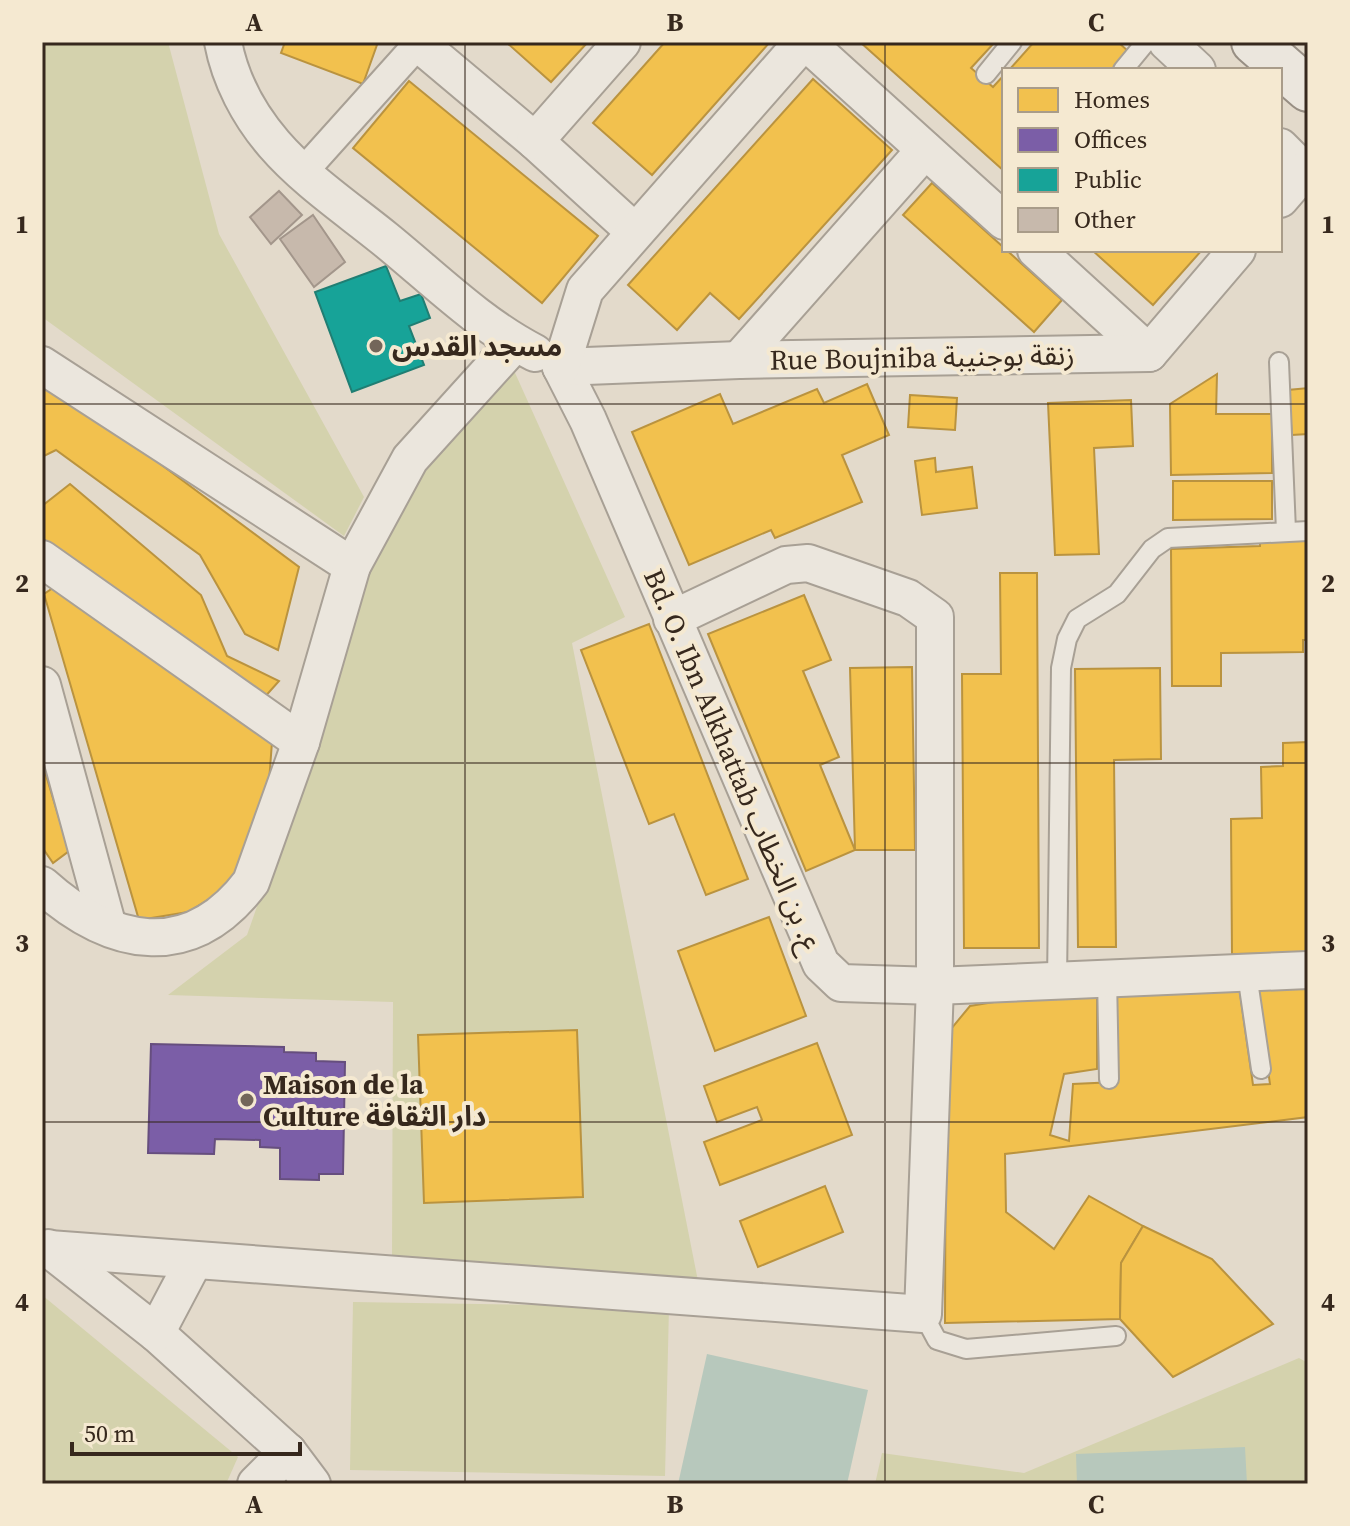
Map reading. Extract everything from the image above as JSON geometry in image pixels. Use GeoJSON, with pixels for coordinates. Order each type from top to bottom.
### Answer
{"type":"FeatureCollection","features":[{"type":"Feature","properties":{"kind":"main road"},"geometry":{"type":"LineString","coordinates":[[1254,42],[1308,89]]}},
{"type":"Feature","properties":{"kind":"street"},"geometry":{"type":"LineString","coordinates":[[223,42],[235,84],[257,122],[303,172],[515,343],[561,367],[585,290],[805,42],[1002,219]]}},
{"type":"Feature","properties":{"kind":"street"},"geometry":{"type":"LineString","coordinates":[[535,141],[622,42]]}},
{"type":"Feature","properties":{"kind":"street"},"geometry":{"type":"LineString","coordinates":[[1167,42],[1195,68]]}},
{"type":"Feature","properties":{"kind":"street"},"geometry":{"type":"LineString","coordinates":[[303,172],[430,46],[635,232]]}},
{"type":"Feature","properties":{"kind":"street"},"geometry":{"type":"LineString","coordinates":[[739,360],[925,150]]}},
{"type":"Feature","properties":{"kind":"street"},"geometry":{"type":"LineString","coordinates":[[1282,195],[1298,164]]}},
{"type":"Feature","properties":{"kind":"street"},"geometry":{"type":"LineString","coordinates":[[1038,252],[1149,353],[1235,252]]}},
{"type":"Feature","properties":{"kind":"street"},"geometry":{"type":"LineString","coordinates":[[42,885],[68,908],[137,938],[170,938],[205,923],[236,902],[251,882],[301,742],[352,566],[410,459],[515,343]]}},
{"type":"Feature","properties":{"kind":"street","name":"Rue Boujniba زنقة بوجنيبة"},"geometry":{"type":"LineString","coordinates":[[561,367],[739,360],[1149,353]]}},
{"type":"Feature","properties":{"kind":"street"},"geometry":{"type":"LineString","coordinates":[[42,365],[352,566]]}},
{"type":"Feature","properties":{"kind":"street","name":"Bd. O. Ibn Alkhattab ع. بن الخطاب"},"geometry":{"type":"LineString","coordinates":[[561,367],[588,420],[821,964],[841,983],[935,986],[1308,970]]}},
{"type":"Feature","properties":{"kind":"street"},"geometry":{"type":"LineString","coordinates":[[42,559],[301,742]]}},
{"type":"Feature","properties":{"kind":"street"},"geometry":{"type":"LineString","coordinates":[[46,1246],[194,1261],[923,1314],[935,986],[935,617],[908,598],[808,563],[786,565],[672,619]]}},
{"type":"Feature","properties":{"kind":"street"},"geometry":{"type":"LineString","coordinates":[[42,685],[108,927]]}},
{"type":"Feature","properties":{"kind":"street"},"geometry":{"type":"LineString","coordinates":[[46,1246],[156,1333],[288,1452],[312,1484]]}},
{"type":"Feature","properties":{"kind":"street"},"geometry":{"type":"LineString","coordinates":[[156,1333],[194,1261]]}},
{"type":"Feature","properties":{"kind":"street"},"geometry":{"type":"LineString","coordinates":[[256,1484],[288,1452]]}},
{"type":"Feature","properties":{"kind":"lane"},"geometry":{"type":"LineString","coordinates":[[986,74],[1012,42]]}},
{"type":"Feature","properties":{"kind":"lane"},"geometry":{"type":"LineString","coordinates":[[1125,68],[1146,42]]}},
{"type":"Feature","properties":{"kind":"lane"},"geometry":{"type":"LineString","coordinates":[[1279,362],[1286,531]]}},
{"type":"Feature","properties":{"kind":"lane"},"geometry":{"type":"LineString","coordinates":[[1057,981],[1061,668],[1077,619],[1117,594],[1152,549],[1168,538],[1308,531]]}},
{"type":"Feature","properties":{"kind":"lane"},"geometry":{"type":"LineString","coordinates":[[1247,974],[1261,1069]]}},
{"type":"Feature","properties":{"kind":"lane"},"geometry":{"type":"LineString","coordinates":[[1107,977],[1109,1079]]}},
{"type":"Feature","properties":{"kind":"lane"},"geometry":{"type":"LineString","coordinates":[[923,1314],[937,1340],[966,1349],[1116,1336]]}},
{"type":"Feature","properties":{"kind":"shaded area"},"geometry":{"type":"Polygon","coordinates":[[[42,42],[168,42],[219,234],[364,497],[344,536],[42,317],[42,42]]]}},
{"type":"Feature","properties":{"kind":"shaded area"},"geometry":{"type":"Polygon","coordinates":[[[511,364],[625,617],[572,643],[698,1281],[392,1258],[393,1002],[168,995],[247,935],[312,750],[362,581],[419,480],[450,435],[511,364]]]}},
{"type":"Feature","properties":{"kind":"shaded area"},"geometry":{"type":"Polygon","coordinates":[[[42,1295],[238,1457],[226,1484],[42,1484],[42,1295]]]}},
{"type":"Feature","properties":{"kind":"shaded area"},"geometry":{"type":"Polygon","coordinates":[[[353,1302],[669,1307],[665,1476],[350,1470],[353,1302]]]}},
{"type":"Feature","properties":{"kind":"shaded area"},"geometry":{"type":"Polygon","coordinates":[[[707,1354],[868,1390],[847,1484],[678,1484],[707,1354]]]}},
{"type":"Feature","properties":{"kind":"shaded area"},"geometry":{"type":"Polygon","coordinates":[[[1299,1358],[1308,1363],[1308,1484],[875,1484],[882,1453],[1024,1473],[1299,1358]]]}},
{"type":"Feature","properties":{"kind":"shaded area"},"geometry":{"type":"Polygon","coordinates":[[[1245,1447],[1247,1484],[1077,1484],[1076,1454],[1245,1447]]]}},
{"type":"Feature","properties":{"kind":"building: Homes"},"geometry":{"type":"Polygon","coordinates":[[[285,42],[378,42],[363,84],[281,53],[285,42]]]}},
{"type":"Feature","properties":{"kind":"building: Homes"},"geometry":{"type":"Polygon","coordinates":[[[506,42],[588,42],[551,82],[506,42]]]}},
{"type":"Feature","properties":{"kind":"building: Homes"},"geometry":{"type":"Polygon","coordinates":[[[665,42],[770,42],[652,175],[593,123],[665,42]]]}},
{"type":"Feature","properties":{"kind":"building: Homes"},"geometry":{"type":"Polygon","coordinates":[[[860,42],[995,42],[971,68],[993,87],[1002,77],[1002,169],[860,42]]]}},
{"type":"Feature","properties":{"kind":"building: Homes"},"geometry":{"type":"Polygon","coordinates":[[[1034,42],[1118,42],[1129,52],[1115,68],[1011,68],[1034,42]]]}},
{"type":"Feature","properties":{"kind":"building: Homes"},"geometry":{"type":"Polygon","coordinates":[[[813,79],[892,150],[739,319],[710,293],[677,330],[628,285],[813,79]]]}},
{"type":"Feature","properties":{"kind":"building: Homes"},"geometry":{"type":"Polygon","coordinates":[[[409,81],[598,236],[542,303],[353,148],[409,81]]]}},
{"type":"Feature","properties":{"kind":"building: Homes"},"geometry":{"type":"Polygon","coordinates":[[[932,183],[1002,246],[1002,252],[1009,252],[1062,300],[1034,332],[903,215],[932,183]]]}},
{"type":"Feature","properties":{"kind":"building: Homes"},"geometry":{"type":"Polygon","coordinates":[[[1094,252],[1200,252],[1153,305],[1094,252]]]}},
{"type":"Feature","properties":{"kind":"building: Homes"},"geometry":{"type":"Polygon","coordinates":[[[1217,374],[1216,414],[1272,414],[1272,473],[1171,475],[1170,404],[1217,374]]]}},
{"type":"Feature","properties":{"kind":"building: Homes"},"geometry":{"type":"Polygon","coordinates":[[[42,376],[299,567],[278,650],[245,634],[200,555],[56,450],[42,457],[42,376]]]}},
{"type":"Feature","properties":{"kind":"building: Homes"},"geometry":{"type":"Polygon","coordinates":[[[867,384],[889,435],[842,455],[862,502],[775,538],[771,530],[689,565],[632,432],[720,394],[733,424],[817,389],[824,403],[867,384]]]}},
{"type":"Feature","properties":{"kind":"building: Homes"},"geometry":{"type":"Polygon","coordinates":[[[1308,388],[1308,434],[1292,435],[1288,390],[1308,388]]]}},
{"type":"Feature","properties":{"kind":"building: Homes"},"geometry":{"type":"Polygon","coordinates":[[[910,395],[957,398],[955,430],[908,427],[910,395]]]}},
{"type":"Feature","properties":{"kind":"building: Homes"},"geometry":{"type":"Polygon","coordinates":[[[1131,400],[1133,446],[1094,448],[1099,554],[1055,555],[1048,403],[1131,400]]]}},
{"type":"Feature","properties":{"kind":"building: Homes"},"geometry":{"type":"Polygon","coordinates":[[[935,458],[936,472],[972,467],[977,508],[922,515],[915,461],[935,458]]]}},
{"type":"Feature","properties":{"kind":"building: Homes"},"geometry":{"type":"Polygon","coordinates":[[[1173,481],[1272,481],[1272,519],[1173,520],[1173,481]]]}},
{"type":"Feature","properties":{"kind":"building: Homes"},"geometry":{"type":"Polygon","coordinates":[[[70,484],[201,595],[227,656],[279,681],[263,699],[42,538],[42,506],[70,484]]]}},
{"type":"Feature","properties":{"kind":"building: Homes"},"geometry":{"type":"Polygon","coordinates":[[[1308,540],[1308,640],[1303,640],[1303,652],[1221,653],[1221,686],[1172,686],[1171,549],[1260,546],[1260,541],[1308,540]]]}},
{"type":"Feature","properties":{"kind":"building: Homes"},"geometry":{"type":"Polygon","coordinates":[[[1000,573],[1037,573],[1039,948],[964,948],[962,674],[1001,674],[1000,573]]]}},
{"type":"Feature","properties":{"kind":"building: Homes"},"geometry":{"type":"Polygon","coordinates":[[[56,586],[272,742],[268,795],[246,865],[224,890],[188,912],[139,920],[44,594],[56,586]]]}},
{"type":"Feature","properties":{"kind":"building: Homes"},"geometry":{"type":"Polygon","coordinates":[[[804,595],[831,660],[803,671],[839,757],[820,765],[855,850],[806,871],[708,634],[804,595]]]}},
{"type":"Feature","properties":{"kind":"building: Homes"},"geometry":{"type":"Polygon","coordinates":[[[649,624],[748,879],[706,895],[674,814],[649,824],[581,650],[649,624]]]}},
{"type":"Feature","properties":{"kind":"building: Homes"},"geometry":{"type":"Polygon","coordinates":[[[912,667],[915,850],[855,850],[850,668],[912,667]]]}},
{"type":"Feature","properties":{"kind":"building: Homes"},"geometry":{"type":"Polygon","coordinates":[[[1160,668],[1161,759],[1114,760],[1116,947],[1078,947],[1075,669],[1160,668]]]}},
{"type":"Feature","properties":{"kind":"building: Homes"},"geometry":{"type":"Polygon","coordinates":[[[1308,742],[1308,953],[1232,954],[1231,819],[1262,818],[1261,767],[1283,766],[1283,743],[1308,742]]]}},
{"type":"Feature","properties":{"kind":"building: Homes"},"geometry":{"type":"Polygon","coordinates":[[[42,762],[69,851],[53,863],[42,847],[42,762]]]}},
{"type":"Feature","properties":{"kind":"building: Homes"},"geometry":{"type":"Polygon","coordinates":[[[769,917],[806,1016],[715,1051],[678,951],[769,917]]]}},
{"type":"Feature","properties":{"kind":"building: Homes"},"geometry":{"type":"Polygon","coordinates":[[[1097,985],[1097,1069],[1064,1074],[1050,1135],[1069,1141],[1073,1084],[1116,1082],[1114,992],[1239,986],[1253,1085],[1270,1084],[1256,986],[1308,988],[1308,1117],[1005,1154],[1006,1212],[1054,1249],[1089,1196],[1143,1226],[1121,1263],[1120,1319],[945,1323],[946,1035],[970,1006],[1097,985]]]}},
{"type":"Feature","properties":{"kind":"building: Homes"},"geometry":{"type":"Polygon","coordinates":[[[577,1030],[583,1197],[424,1203],[418,1035],[577,1030]]]}},
{"type":"Feature","properties":{"kind":"building: Homes"},"geometry":{"type":"Polygon","coordinates":[[[817,1043],[852,1135],[720,1185],[704,1142],[762,1120],[757,1107],[717,1122],[704,1086],[817,1043]]]}},
{"type":"Feature","properties":{"kind":"building: Homes"},"geometry":{"type":"Polygon","coordinates":[[[825,1186],[843,1232],[758,1267],[740,1221],[825,1186]]]}},
{"type":"Feature","properties":{"kind":"building: Homes"},"geometry":{"type":"Polygon","coordinates":[[[1143,1226],[1212,1259],[1273,1324],[1173,1377],[1120,1319],[1121,1263],[1143,1226]]]}},
{"type":"Feature","properties":{"kind":"building: Offices","name":"Maison de la Culture دار الثقافة"},"geometry":{"type":"Polygon","coordinates":[[[151,1044],[284,1047],[284,1052],[316,1053],[316,1061],[345,1062],[343,1174],[319,1174],[319,1180],[280,1179],[280,1148],[260,1147],[260,1140],[215,1139],[214,1154],[148,1153],[151,1044]]]}},
{"type":"Feature","properties":{"kind":"building: Public","name":"مسجد القدس"},"geometry":{"type":"Polygon","coordinates":[[[386,266],[400,301],[421,294],[430,318],[409,326],[424,365],[352,392],[315,292],[386,266]]]}},
{"type":"Feature","properties":{"kind":"building: Other"},"geometry":{"type":"Polygon","coordinates":[[[279,191],[302,215],[271,244],[250,217],[279,191]]]}},
{"type":"Feature","properties":{"kind":"building: Other"},"geometry":{"type":"Polygon","coordinates":[[[313,215],[345,262],[314,287],[280,239],[313,215]]]}},
{"type":"Feature","properties":{"kind":"place","name":"مسجد القدس"},"geometry":{"type":"Point","coordinates":[376,346]}},
{"type":"Feature","properties":{"kind":"place","name":"Maison de la Culture دار الثقافة"},"geometry":{"type":"Point","coordinates":[247,1100]}}]}
